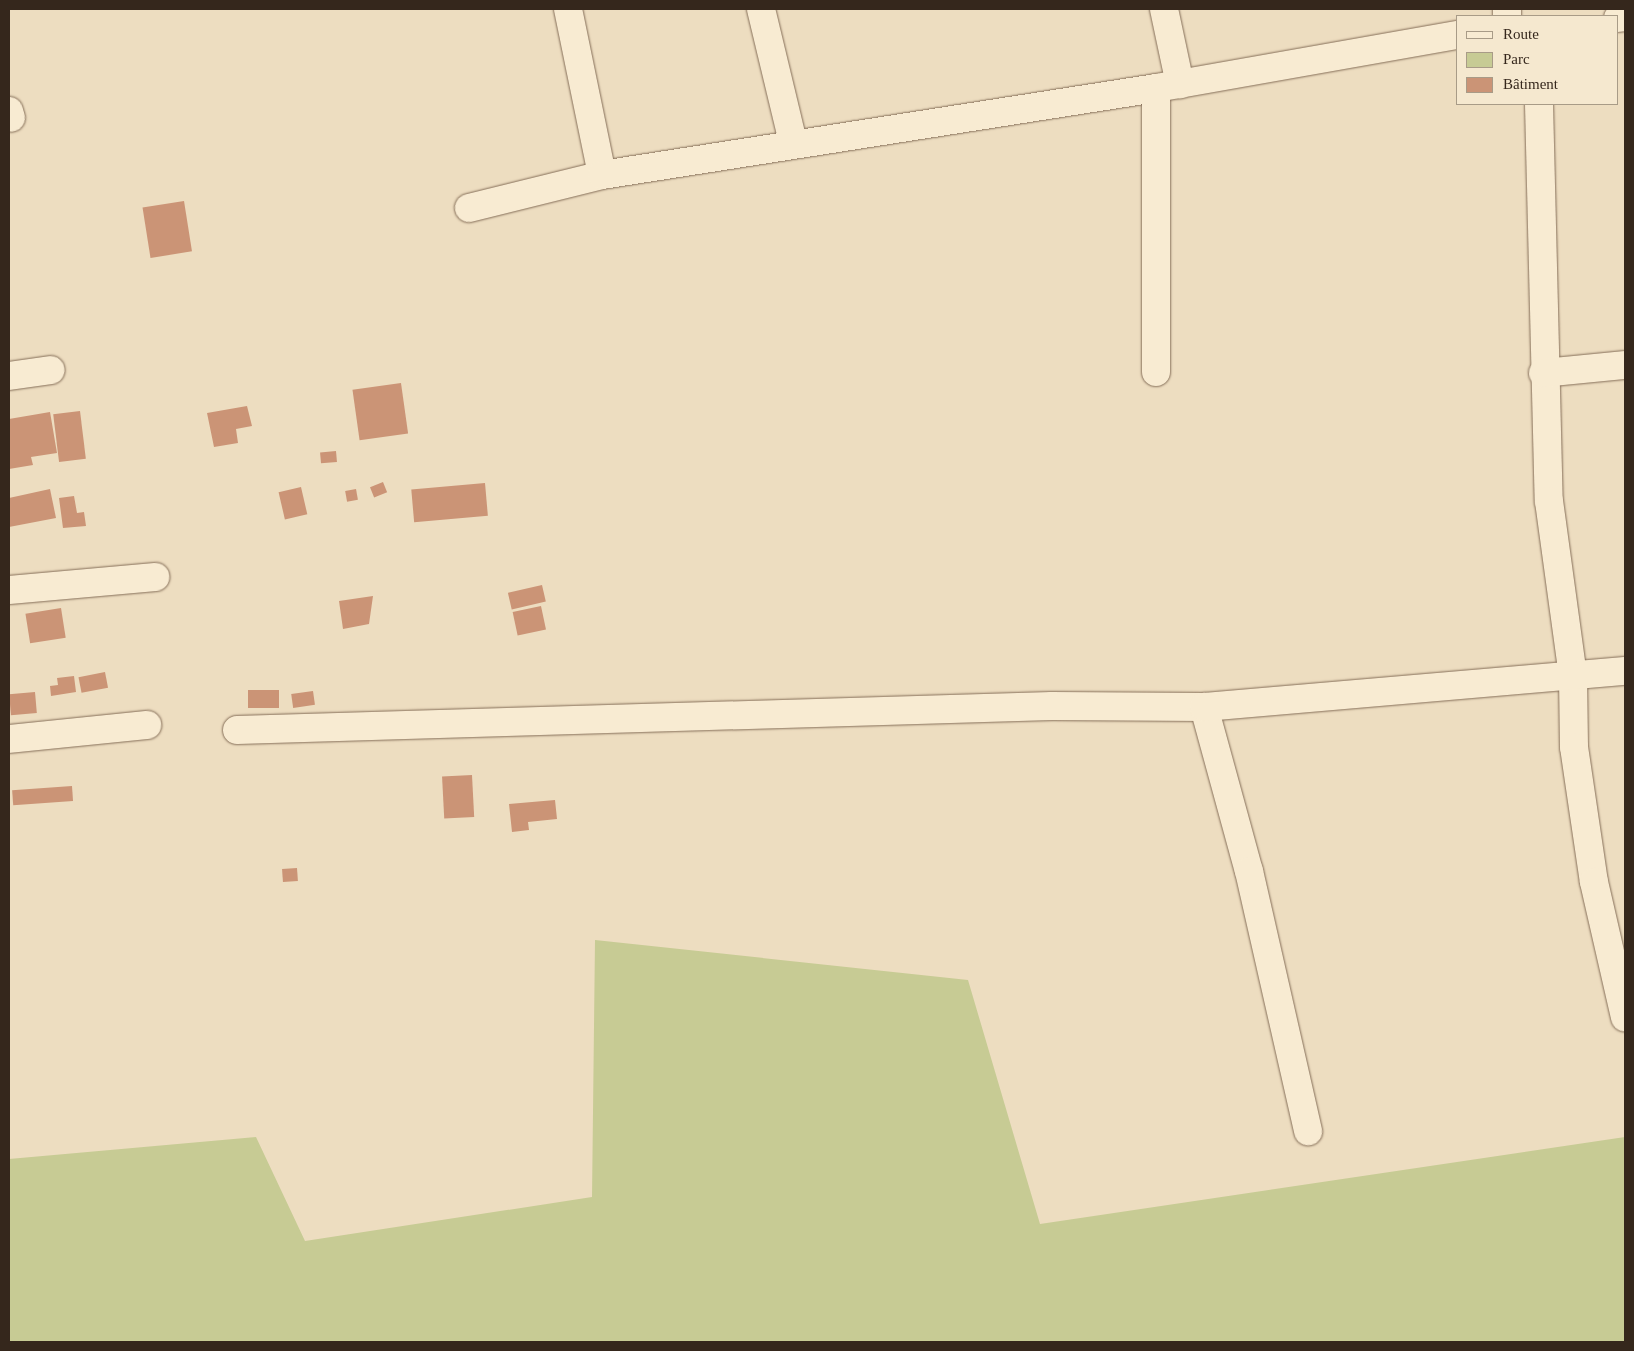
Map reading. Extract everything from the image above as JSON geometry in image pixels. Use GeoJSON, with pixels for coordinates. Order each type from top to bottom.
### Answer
{"type":"FeatureCollection","features":[{"type":"Feature","properties":{"kind":"street"},"geometry":{"type":"LineString","coordinates":[[568,9],[602,175]]}},
{"type":"Feature","properties":{"kind":"street"},"geometry":{"type":"LineString","coordinates":[[761,9],[793,142]]}},
{"type":"Feature","properties":{"kind":"street"},"geometry":{"type":"LineString","coordinates":[[1156,372],[1168,86],[1164,9]]}},
{"type":"Feature","properties":{"kind":"street"},"geometry":{"type":"LineString","coordinates":[[469,208],[602,175],[793,142],[1168,86],[1456,35]]}},
{"type":"Feature","properties":{"kind":"street"},"geometry":{"type":"LineString","coordinates":[[1539,105],[1544,373],[1549,501],[1573,676],[1574,747],[1594,882],[1625,1017]]}},
{"type":"Feature","properties":{"kind":"street"},"geometry":{"type":"LineString","coordinates":[[1544,373],[1625,365]]}},
{"type":"Feature","properties":{"kind":"street"},"geometry":{"type":"LineString","coordinates":[[9,376],[51,370]]}},
{"type":"Feature","properties":{"kind":"street"},"geometry":{"type":"LineString","coordinates":[[9,590],[155,577]]}},
{"type":"Feature","properties":{"kind":"street"},"geometry":{"type":"LineString","coordinates":[[237,730],[1052,706],[1204,707],[1625,671]]}},
{"type":"Feature","properties":{"kind":"street"},"geometry":{"type":"LineString","coordinates":[[1204,707],[1249,871],[1308,1131]]}},
{"type":"Feature","properties":{"kind":"street"},"geometry":{"type":"LineString","coordinates":[[9,739],[147,725]]}},
{"type":"Feature","properties":{"kind":"green space"},"geometry":{"type":"Polygon","coordinates":[[[595,940],[968,980],[1040,1224],[1625,1137],[1625,1342],[9,1342],[9,1159],[256,1137],[305,1241],[592,1197],[595,940]]]}},
{"type":"Feature","properties":{"kind":"building"},"geometry":{"type":"Polygon","coordinates":[[[184,201],[192,251],[150,258],[143,208],[184,201]]]}},
{"type":"Feature","properties":{"kind":"building"},"geometry":{"type":"Polygon","coordinates":[[[401,383],[408,434],[360,440],[352,390],[401,383]]]}},
{"type":"Feature","properties":{"kind":"building"},"geometry":{"type":"Polygon","coordinates":[[[247,406],[252,426],[236,429],[238,443],[214,447],[207,413],[247,406]]]}},
{"type":"Feature","properties":{"kind":"building"},"geometry":{"type":"Polygon","coordinates":[[[80,411],[86,459],[59,462],[53,414],[80,411]]]}},
{"type":"Feature","properties":{"kind":"building"},"geometry":{"type":"Polygon","coordinates":[[[50,412],[57,453],[31,457],[33,465],[9,469],[9,419],[50,412]]]}},
{"type":"Feature","properties":{"kind":"building"},"geometry":{"type":"Polygon","coordinates":[[[336,451],[337,462],[321,463],[320,452],[336,451]]]}},
{"type":"Feature","properties":{"kind":"building"},"geometry":{"type":"Polygon","coordinates":[[[383,482],[387,492],[374,497],[370,487],[383,482]]]}},
{"type":"Feature","properties":{"kind":"building"},"geometry":{"type":"Polygon","coordinates":[[[485,483],[488,516],[414,522],[411,489],[485,483]]]}},
{"type":"Feature","properties":{"kind":"building"},"geometry":{"type":"Polygon","coordinates":[[[301,487],[307,514],[285,519],[279,492],[301,487]]]}},
{"type":"Feature","properties":{"kind":"building"},"geometry":{"type":"Polygon","coordinates":[[[50,489],[56,518],[9,527],[9,498],[50,489]]]}},
{"type":"Feature","properties":{"kind":"building"},"geometry":{"type":"Polygon","coordinates":[[[356,489],[358,500],[347,502],[345,491],[356,489]]]}},
{"type":"Feature","properties":{"kind":"building"},"geometry":{"type":"Polygon","coordinates":[[[74,496],[77,513],[84,512],[86,526],[63,528],[59,498],[74,496]]]}},
{"type":"Feature","properties":{"kind":"building"},"geometry":{"type":"Polygon","coordinates":[[[542,585],[546,602],[512,609],[508,593],[542,585]]]}},
{"type":"Feature","properties":{"kind":"building"},"geometry":{"type":"Polygon","coordinates":[[[373,596],[369,624],[343,629],[339,601],[373,596]]]}},
{"type":"Feature","properties":{"kind":"building"},"geometry":{"type":"Polygon","coordinates":[[[541,606],[546,629],[518,636],[513,612],[541,606]]]}},
{"type":"Feature","properties":{"kind":"building"},"geometry":{"type":"Polygon","coordinates":[[[61,608],[66,638],[30,643],[25,614],[61,608]]]}},
{"type":"Feature","properties":{"kind":"building"},"geometry":{"type":"Polygon","coordinates":[[[105,672],[108,688],[82,693],[78,677],[105,672]]]}},
{"type":"Feature","properties":{"kind":"building"},"geometry":{"type":"Polygon","coordinates":[[[74,676],[76,692],[51,696],[50,686],[58,685],[57,678],[74,676]]]}},
{"type":"Feature","properties":{"kind":"building"},"geometry":{"type":"Polygon","coordinates":[[[248,690],[279,690],[279,708],[248,708],[248,690]]]}},
{"type":"Feature","properties":{"kind":"building"},"geometry":{"type":"Polygon","coordinates":[[[313,691],[315,705],[293,708],[291,694],[313,691]]]}},
{"type":"Feature","properties":{"kind":"building"},"geometry":{"type":"Polygon","coordinates":[[[35,692],[37,713],[11,715],[9,694],[35,692]]]}},
{"type":"Feature","properties":{"kind":"building"},"geometry":{"type":"Polygon","coordinates":[[[472,775],[474,817],[444,819],[442,777],[472,775]]]}},
{"type":"Feature","properties":{"kind":"building"},"geometry":{"type":"Polygon","coordinates":[[[72,786],[73,801],[13,805],[12,790],[72,786]]]}},
{"type":"Feature","properties":{"kind":"building"},"geometry":{"type":"Polygon","coordinates":[[[555,800],[557,819],[528,822],[529,830],[512,832],[509,804],[555,800]]]}},
{"type":"Feature","properties":{"kind":"building"},"geometry":{"type":"Polygon","coordinates":[[[297,868],[298,881],[283,882],[282,869],[297,868]]]}}]}
